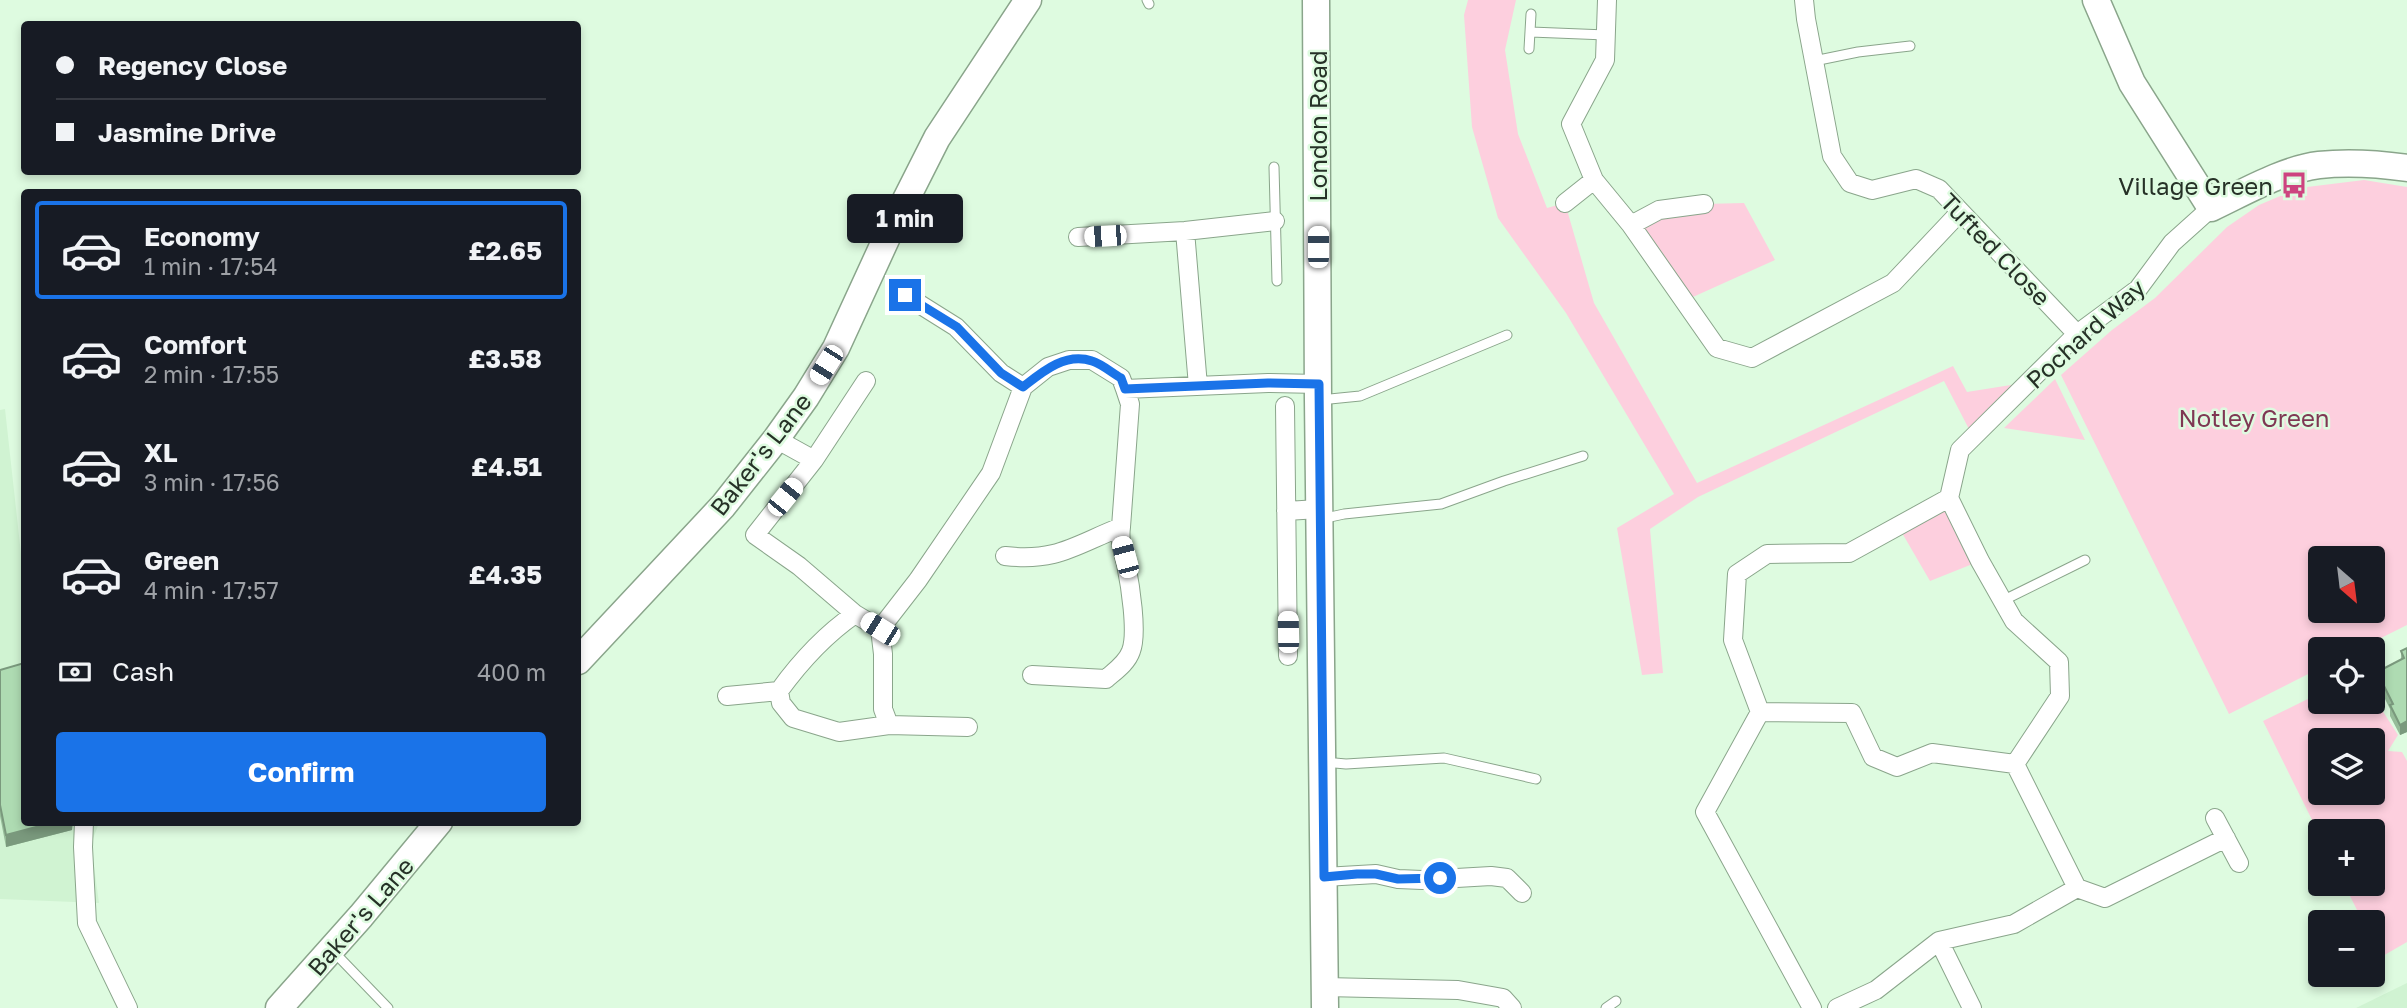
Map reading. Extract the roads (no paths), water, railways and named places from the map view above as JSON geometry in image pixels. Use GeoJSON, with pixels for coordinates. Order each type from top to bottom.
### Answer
{"type":"FeatureCollection","features":[{"type":"Feature","properties":{"kind":"street","name":"Baker's Lane"},"geometry":{"type":"LineString","coordinates":[[581,658],[723,506],[776,439],[836,348],[887,237],[937,138],[1028,0]]}},
{"type":"Feature","properties":{"kind":"street","name":"London Road"},"geometry":{"type":"LineString","coordinates":[[1316,0],[1325,997]]}},
{"type":"Feature","properties":{"kind":"street"},"geometry":{"type":"LineString","coordinates":[[1607,0],[1605,60],[1571,124],[1594,180],[1631,225],[1717,348],[1752,358],[1893,284],[1960,212]]}},
{"type":"Feature","properties":{"kind":"street","name":"Tufted Close"},"geometry":{"type":"LineString","coordinates":[[1804,0],[1805,19],[1832,156],[1850,183],[1872,190],[1916,179],[1939,189],[2077,334]]}},
{"type":"Feature","properties":{"kind":"street"},"geometry":{"type":"LineString","coordinates":[[2096,0],[2132,83],[2211,208],[2266,181],[2317,165],[2383,164],[2407,169]]}},
{"type":"Feature","properties":{"kind":"street"},"geometry":{"type":"LineString","coordinates":[[1564,203],[1594,180]]}},
{"type":"Feature","properties":{"kind":"street"},"geometry":{"type":"LineString","coordinates":[[1631,225],[1660,209],[1704,204]]}},
{"type":"Feature","properties":{"kind":"street","name":"Pochard Way"},"geometry":{"type":"LineString","coordinates":[[1948,498],[1960,450],[2077,334],[2138,289],[2172,243],[2211,208]]}},
{"type":"Feature","properties":{"kind":"street"},"geometry":{"type":"LineString","coordinates":[[1078,237],[1185,231],[1276,221]]}},
{"type":"Feature","properties":{"kind":"street"},"geometry":{"type":"LineString","coordinates":[[1185,231],[1198,386]]}},
{"type":"Feature","properties":{"kind":"street"},"geometry":{"type":"LineString","coordinates":[[905,295],[957,327],[1001,373],[1023,387]]}},
{"type":"Feature","properties":{"kind":"street"},"geometry":{"type":"LineString","coordinates":[[889,725],[883,709],[880,629],[918,580],[991,473],[1023,387],[1048,367],[1069,360],[1092,360],[1121,378],[1130,404],[1119,538],[1130,587],[1132,650],[1122,665],[1106,679],[1032,676]]}},
{"type":"Feature","properties":{"kind":"street"},"geometry":{"type":"LineString","coordinates":[[866,382],[814,460],[755,535],[799,566],[856,614],[880,629]]}},
{"type":"Feature","properties":{"kind":"street"},"geometry":{"type":"LineString","coordinates":[[1125,389],[1268,383],[1319,392]]}},
{"type":"Feature","properties":{"kind":"street"},"geometry":{"type":"LineString","coordinates":[[1285,406],[1288,656]]}},
{"type":"Feature","properties":{"kind":"street"},"geometry":{"type":"LineString","coordinates":[[776,439],[814,460]]}},
{"type":"Feature","properties":{"kind":"street"},"geometry":{"type":"LineString","coordinates":[[1812,1008],[1705,812],[1760,712],[1733,640],[1737,574],[1767,554],[1849,553],[1948,498],[2014,621],[2059,662],[2060,696],[2014,764]]}},
{"type":"Feature","properties":{"kind":"street"},"geometry":{"type":"LineString","coordinates":[[1286,511],[1320,515]]}},
{"type":"Feature","properties":{"kind":"street"},"geometry":{"type":"LineString","coordinates":[[1004,556],[1045,557],[1067,551],[1121,527]]}},
{"type":"Feature","properties":{"kind":"street"},"geometry":{"type":"LineString","coordinates":[[856,614],[839,625],[792,673],[779,691],[781,703],[793,718],[839,732],[889,725],[968,727]]}},
{"type":"Feature","properties":{"kind":"street"},"geometry":{"type":"LineString","coordinates":[[727,696],[779,691]]}},
{"type":"Feature","properties":{"kind":"street"},"geometry":{"type":"LineString","coordinates":[[1760,712],[1852,713],[1873,757],[1897,767],[1932,753],[2014,764]]}},
{"type":"Feature","properties":{"kind":"street"},"geometry":{"type":"LineString","coordinates":[[2014,764],[2077,888],[2105,898],[2226,838]]}},
{"type":"Feature","properties":{"kind":"street"},"geometry":{"type":"LineString","coordinates":[[2215,818],[2239,863]]}},
{"type":"Feature","properties":{"kind":"street"},"geometry":{"type":"LineString","coordinates":[[84,826],[87,923],[128,1008]]}},
{"type":"Feature","properties":{"kind":"street","name":"Baker's Lane"},"geometry":{"type":"LineString","coordinates":[[279,1008],[436,826]]}},
{"type":"Feature","properties":{"kind":"street"},"geometry":{"type":"LineString","coordinates":[[1324,877],[1376,874],[1398,879],[1422,880],[1491,876],[1507,878],[1522,893]]}},
{"type":"Feature","properties":{"kind":"street"},"geometry":{"type":"LineString","coordinates":[[1837,1008],[1876,990],[1939,941],[2014,924],[2077,888]]}},
{"type":"Feature","properties":{"kind":"street"},"geometry":{"type":"LineString","coordinates":[[1939,941],[1972,1008]]}},
{"type":"Feature","properties":{"kind":"street"},"geometry":{"type":"LineString","coordinates":[[1325,997],[1458,990],[1503,998],[1513,1008]]}},
{"type":"Feature","properties":{"kind":"lane"},"geometry":{"type":"LineString","coordinates":[[1529,49],[1531,14]]}},
{"type":"Feature","properties":{"kind":"lane"},"geometry":{"type":"LineString","coordinates":[[1531,32],[1606,35]]}},
{"type":"Feature","properties":{"kind":"lane"},"geometry":{"type":"LineString","coordinates":[[1814,61],[1910,46]]}},
{"type":"Feature","properties":{"kind":"lane"},"geometry":{"type":"LineString","coordinates":[[1274,167],[1277,281]]}},
{"type":"Feature","properties":{"kind":"lane"},"geometry":{"type":"LineString","coordinates":[[1319,392],[1360,396],[1507,335]]}},
{"type":"Feature","properties":{"kind":"lane"},"geometry":{"type":"LineString","coordinates":[[1320,515],[1441,504],[1484,487],[1583,456]]}},
{"type":"Feature","properties":{"kind":"lane"},"geometry":{"type":"LineString","coordinates":[[2002,601],[2085,560]]}},
{"type":"Feature","properties":{"kind":"lane"},"geometry":{"type":"LineString","coordinates":[[1323,762],[1346,764],[1444,758],[1536,779]]}},
{"type":"Feature","properties":{"kind":"lane"},"geometry":{"type":"LineString","coordinates":[[331,949],[388,1008]]}},
{"type":"Feature","properties":{"kind":"lane"},"geometry":{"type":"LineString","coordinates":[[1606,1008],[1616,1001]]}},
{"type":"Feature","properties":{"kind":"place","name":"Village Green"},"geometry":{"type":"Point","coordinates":[2294,185]}},
{"type":"Feature","properties":{"kind":"park label","name":"Notley Green"},"geometry":{"type":"Point","coordinates":[2254,417]}}]}
